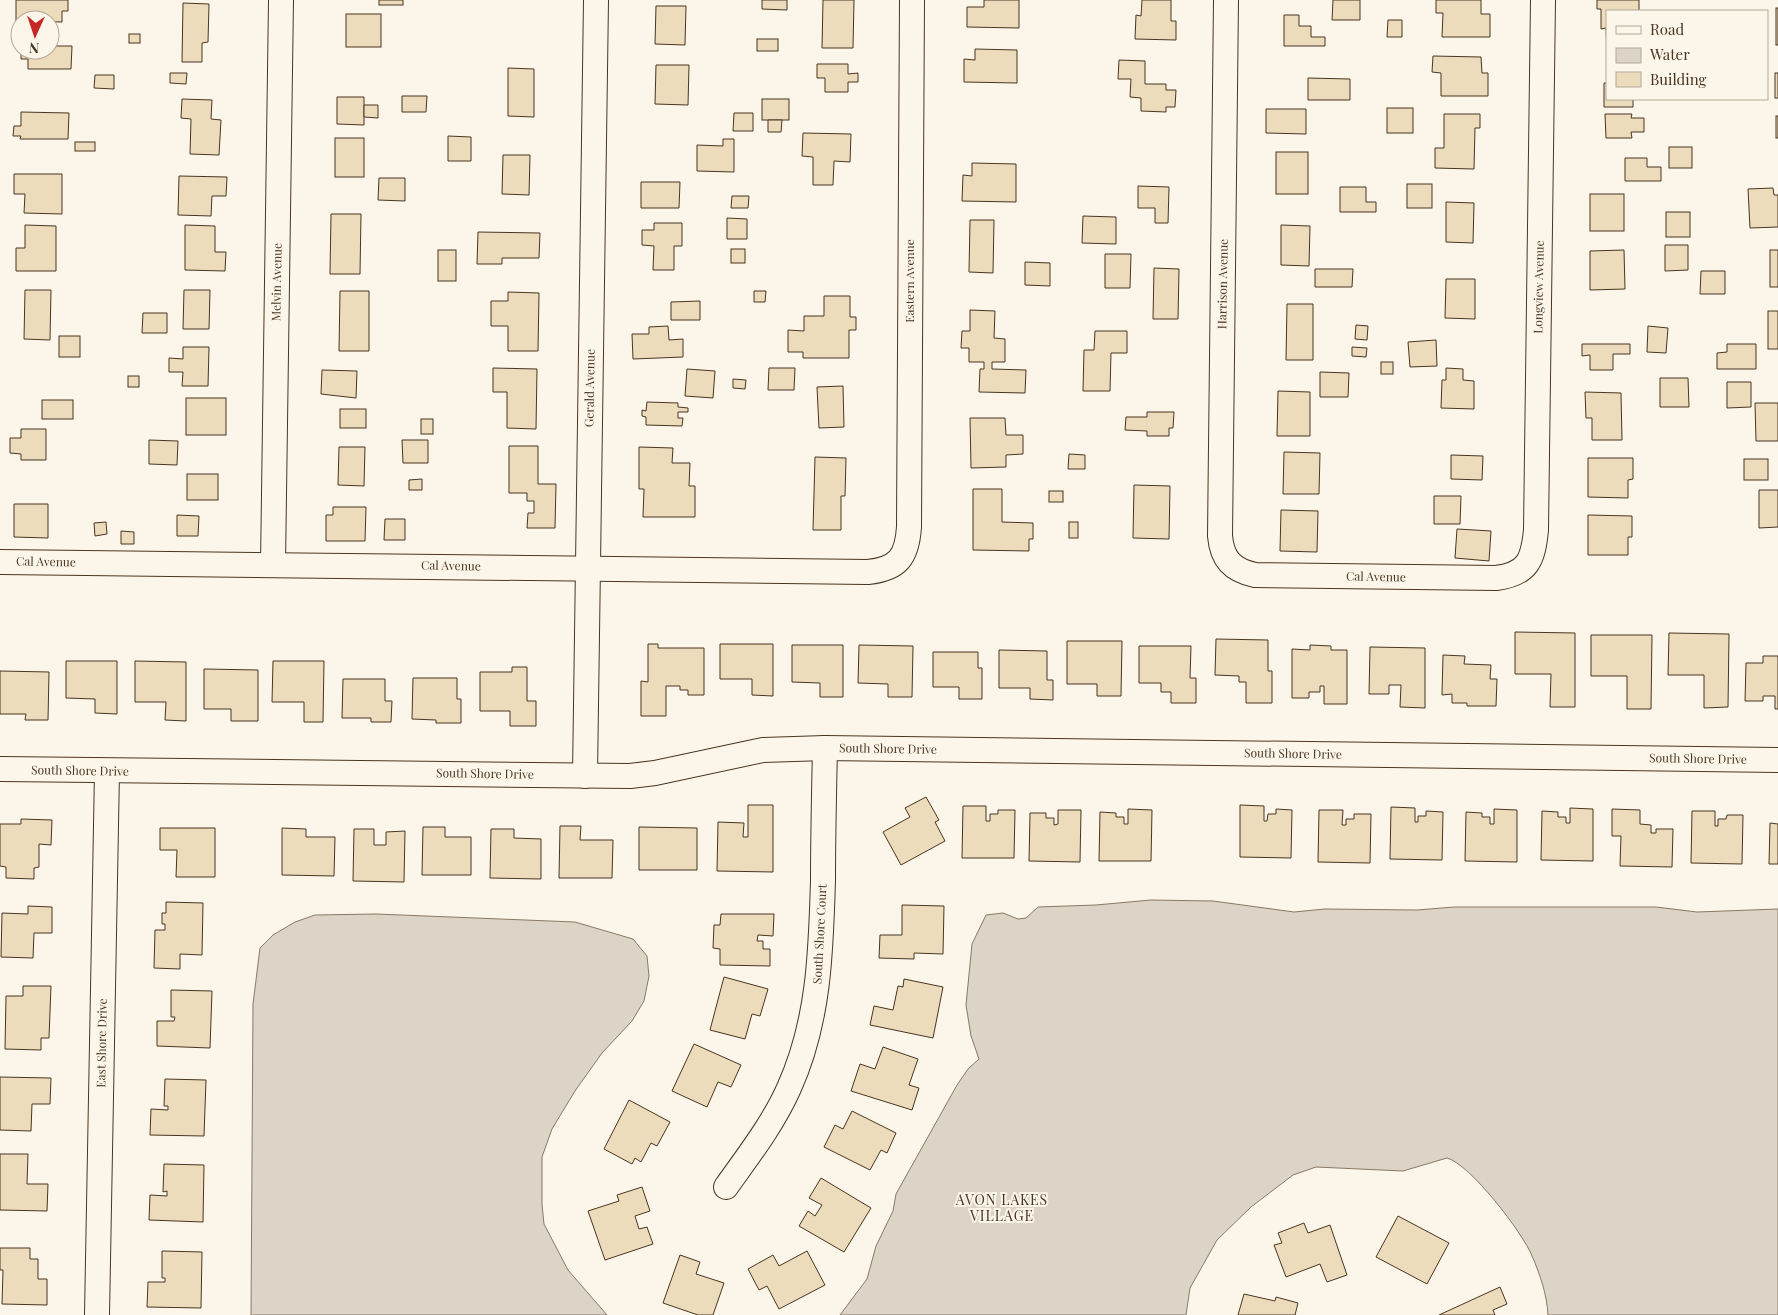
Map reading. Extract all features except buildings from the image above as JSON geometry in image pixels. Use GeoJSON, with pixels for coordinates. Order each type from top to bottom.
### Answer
{"type":"FeatureCollection","features":[{"type":"Feature","properties":{"kind":"street","name":"Melvin Avenue"},"geometry":{"type":"LineString","coordinates":[[273,564],[280,0]]}},
{"type":"Feature","properties":{"kind":"street","name":"Gerald Avenue"},"geometry":{"type":"LineString","coordinates":[[585,776],[596,0]]}},
{"type":"Feature","properties":{"kind":"street","name":"Eastern Avenue"},"geometry":{"type":"LineString","coordinates":[[899,561],[905,551],[909,527],[912,0]]}},
{"type":"Feature","properties":{"kind":"street","name":"Harrison Avenue"},"geometry":{"type":"LineString","coordinates":[[1226,0],[1220,536],[1224,557],[1231,566]]}},
{"type":"Feature","properties":{"kind":"street","name":"Longview Avenue"},"geometry":{"type":"LineString","coordinates":[[1522,570],[1534,551],[1536,530],[1543,0]]}},
{"type":"Feature","properties":{"kind":"street","name":"Cal Avenue"},"geometry":{"type":"LineString","coordinates":[[0,562],[868,572],[889,567],[899,561]]}},
{"type":"Feature","properties":{"kind":"street","name":"Cal Avenue"},"geometry":{"type":"LineString","coordinates":[[1231,566],[1255,576],[1496,578],[1510,576],[1522,570]]}},
{"type":"Feature","properties":{"kind":"street","name":"South Shore Drive"},"geometry":{"type":"LineString","coordinates":[[0,769],[585,776],[655,773],[763,750],[825,748],[1778,760]]}},
{"type":"Feature","properties":{"kind":"street","name":"South Shore Court"},"geometry":{"type":"LineString","coordinates":[[726,1187],[750,1154],[783,1102],[799,1062],[812,1020],[821,952],[825,748]]}},
{"type":"Feature","properties":{"kind":"street","name":"East Shore Drive"},"geometry":{"type":"LineString","coordinates":[[97,1315],[107,771]]}},
{"type":"Feature","properties":{"kind":"water"},"geometry":{"type":"Polygon","coordinates":[[[1151,900],[1213,901],[1294,912],[1325,909],[1417,910],[1454,907],[1656,907],[1697,912],[1778,909],[1778,1315],[1548,1315],[1545,1292],[1527,1245],[1507,1216],[1482,1186],[1457,1163],[1447,1158],[1403,1171],[1316,1167],[1293,1175],[1251,1207],[1217,1240],[1190,1288],[1186,1315],[840,1315],[867,1279],[876,1246],[893,1211],[896,1194],[957,1085],[968,1069],[979,1059],[971,1036],[966,1005],[972,944],[986,915],[1003,913],[1018,919],[1026,918],[1038,907],[1096,905],[1151,900]]]}},
{"type":"Feature","properties":{"kind":"water"},"geometry":{"type":"Polygon","coordinates":[[[376,914],[575,922],[633,939],[647,956],[649,976],[644,1001],[632,1021],[602,1053],[575,1091],[552,1129],[542,1157],[544,1224],[568,1270],[607,1315],[251,1315],[253,1004],[260,948],[273,935],[295,922],[315,915],[376,914]]]}},
{"type":"Feature","properties":{"kind":"district","name":"AVON LAKES VILLAGE"},"geometry":{"type":"Point","coordinates":[1002,1208]}}]}
